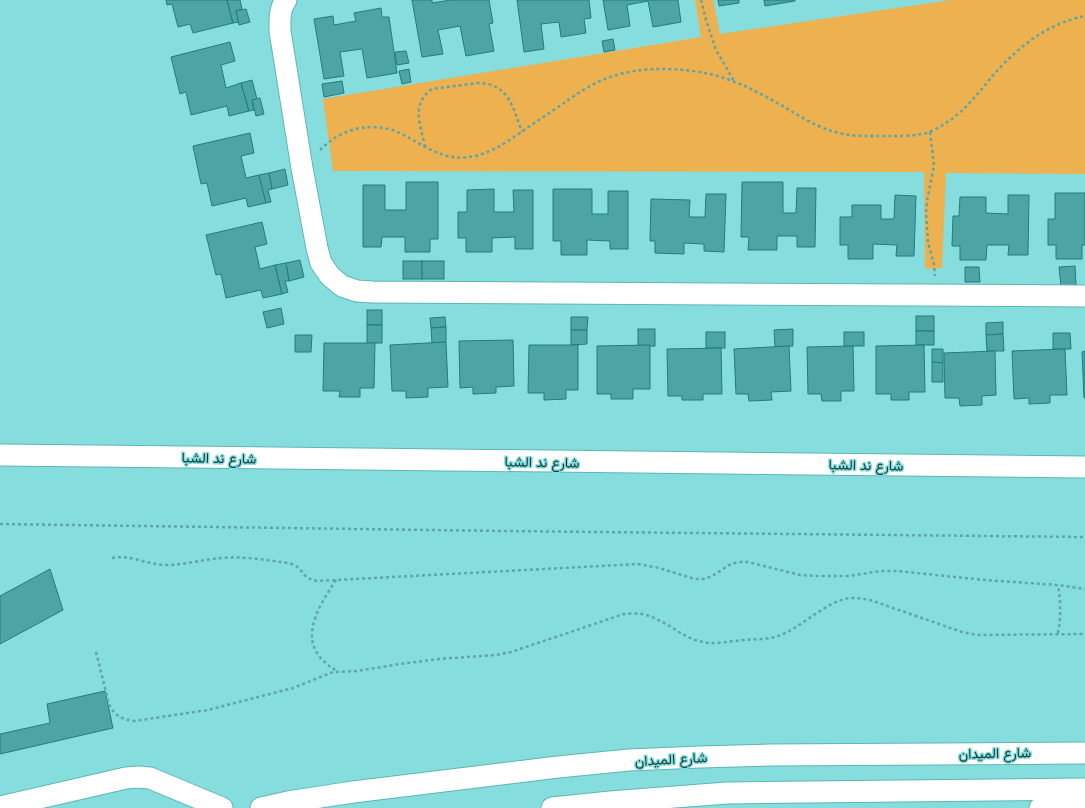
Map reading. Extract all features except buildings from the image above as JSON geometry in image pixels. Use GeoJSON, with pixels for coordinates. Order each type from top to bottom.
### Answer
{"type":"FeatureCollection","features":[{"type":"Feature","properties":{"kind":"street"},"geometry":{"type":"LineString","coordinates":[[286,0],[280,16],[280,31],[302,168],[317,248],[321,263],[330,276],[342,286],[357,291],[381,292],[1085,296]]}},
{"type":"Feature","properties":{"kind":"street","name":"شارع ند الشبا"},"geometry":{"type":"LineString","coordinates":[[0,456],[1085,467]]}},
{"type":"Feature","properties":{"kind":"street","name":"شارع الميدان"},"geometry":{"type":"LineString","coordinates":[[261,808],[288,802],[368,790],[629,760],[770,755],[1085,752]]}},
{"type":"Feature","properties":{"kind":"street"},"geometry":{"type":"LineString","coordinates":[[0,807],[126,778],[138,777],[150,778],[162,782],[222,808]]}},
{"type":"Feature","properties":{"kind":"street"},"geometry":{"type":"LineString","coordinates":[[552,808],[727,793],[1085,789]]}},
{"type":"Feature","properties":{"kind":"street"},"geometry":{"type":"LineString","coordinates":[[610,802],[640,808]]}},
{"type":"Feature","properties":{"kind":"street"},"geometry":{"type":"LineString","coordinates":[[1040,808],[1085,804]]}},
{"type":"Feature","properties":{"kind":"path"},"geometry":{"type":"LineString","coordinates":[[701,0],[716,50],[734,81]]}},
{"type":"Feature","properties":{"kind":"path"},"geometry":{"type":"LineString","coordinates":[[302,168],[328,142],[343,133],[360,128],[376,127],[394,130],[440,155],[460,158],[478,156],[496,149],[582,90],[601,80],[628,72],[657,69],[685,70],[713,75],[734,81],[819,126],[835,132],[859,136],[907,136],[930,132],[961,112],[977,96],[1009,58],[1030,40],[1054,26],[1085,16]]}},
{"type":"Feature","properties":{"kind":"path"},"geometry":{"type":"LineString","coordinates":[[425,147],[418,114],[422,99],[426,93],[432,89],[478,83],[484,83],[497,87],[510,99],[522,132]]}},
{"type":"Feature","properties":{"kind":"path"},"geometry":{"type":"LineString","coordinates":[[930,132],[934,166],[926,212],[928,242],[934,265],[936,294]]}},
{"type":"Feature","properties":{"kind":"path"},"geometry":{"type":"LineString","coordinates":[[0,524],[1085,537]]}},
{"type":"Feature","properties":{"kind":"path"},"geometry":{"type":"LineString","coordinates":[[112,558],[124,557],[152,564],[166,565],[214,558],[234,557],[267,560],[291,564],[299,568],[304,576],[317,581],[638,564],[659,568],[686,577],[705,579],[729,565],[738,562],[748,562],[800,575],[848,576],[881,571],[897,571],[985,580],[1058,585],[1085,589]]}},
{"type":"Feature","properties":{"kind":"path"},"geometry":{"type":"LineString","coordinates":[[336,580],[320,605],[312,628],[312,639],[320,658],[337,672]]}},
{"type":"Feature","properties":{"kind":"path"},"geometry":{"type":"LineString","coordinates":[[1058,585],[1061,610],[1058,634]]}},
{"type":"Feature","properties":{"kind":"path"},"geometry":{"type":"LineString","coordinates":[[96,652],[109,704],[119,717],[134,721],[208,710],[293,688],[329,673],[357,671],[439,659],[496,655],[511,652],[614,617],[634,613],[654,617],[687,637],[702,642],[717,643],[768,638],[785,633],[827,607],[850,598],[861,598],[873,601],[962,632],[978,635],[1085,634]]}},
{"type":"Feature","properties":{"kind":"shaded area"},"geometry":{"type":"Polygon","coordinates":[[[695,0],[713,0],[720,34],[951,0],[1085,0],[1085,174],[946,173],[942,268],[925,269],[924,172],[333,171],[323,99],[701,37],[695,0]]]}}]}
